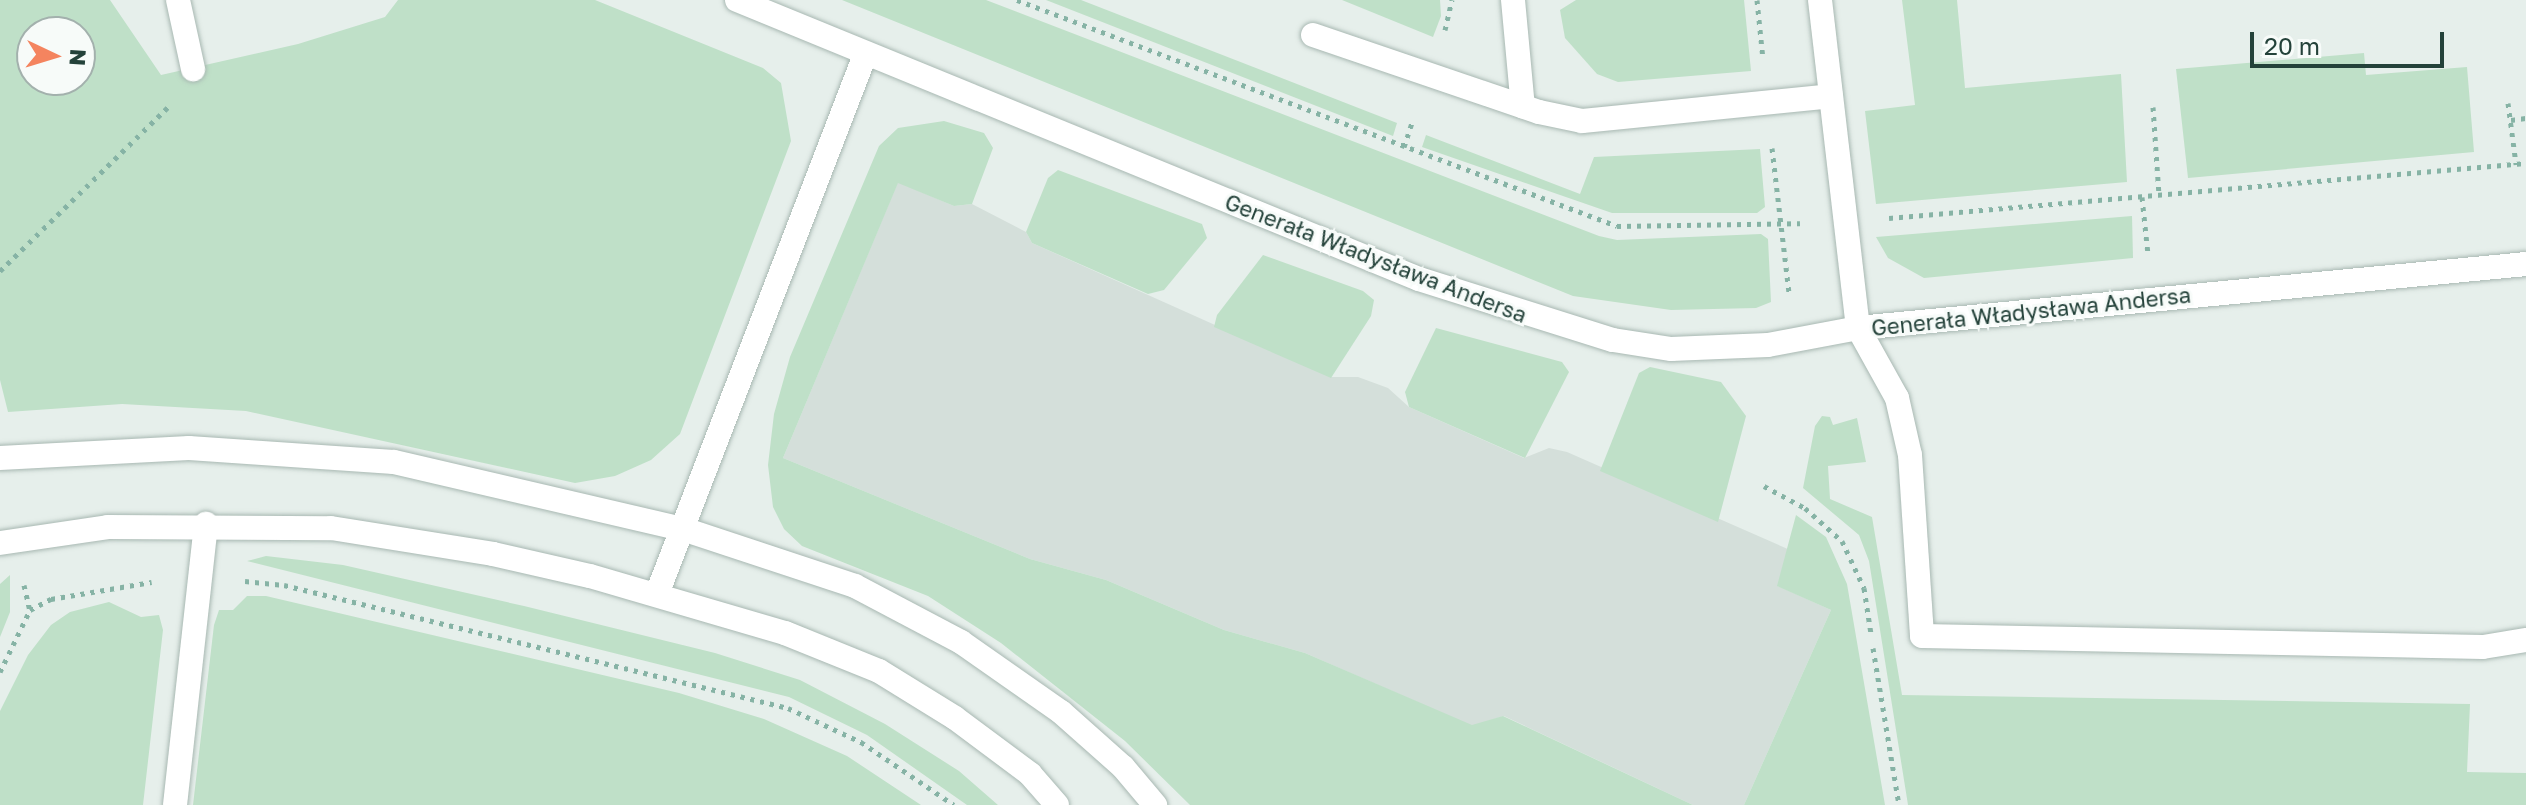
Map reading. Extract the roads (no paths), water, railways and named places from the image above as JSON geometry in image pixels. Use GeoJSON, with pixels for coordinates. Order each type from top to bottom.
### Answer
{"type":"FeatureCollection","features":[{"type":"Feature","properties":{"kind":"street"},"geometry":{"type":"LineString","coordinates":[[178,0],[193,69]]}},
{"type":"Feature","properties":{"kind":"street","name":"Generała Władysława Andersa"},"geometry":{"type":"LineString","coordinates":[[737,0],[865,55],[1499,307],[1613,340],[1671,349],[1795,340],[1858,328],[2526,264]]}},
{"type":"Feature","properties":{"kind":"street"},"geometry":{"type":"LineString","coordinates":[[1513,0],[1523,107]]}},
{"type":"Feature","properties":{"kind":"street"},"geometry":{"type":"LineString","coordinates":[[1820,0],[1858,328],[1897,398],[1910,455],[1922,636],[2483,647],[2526,640]]}},
{"type":"Feature","properties":{"kind":"street"},"geometry":{"type":"LineString","coordinates":[[1313,35],[1523,107],[1582,121],[1831,96]]}},
{"type":"Feature","properties":{"kind":"street"},"geometry":{"type":"LineString","coordinates":[[657,594],[865,55]]}},
{"type":"Feature","properties":{"kind":"street"},"geometry":{"type":"LineString","coordinates":[[0,458],[189,448],[394,462],[683,529],[855,586],[961,642],[1061,712],[1123,767],[1155,805]]}},
{"type":"Feature","properties":{"kind":"street"},"geometry":{"type":"LineString","coordinates":[[0,543],[108,527],[206,524],[331,528],[414,539],[657,594],[785,633],[879,671],[993,746],[1030,774],[1057,805]]}},
{"type":"Feature","properties":{"kind":"street"},"geometry":{"type":"LineString","coordinates":[[175,805],[197,576],[206,524]]}}]}
